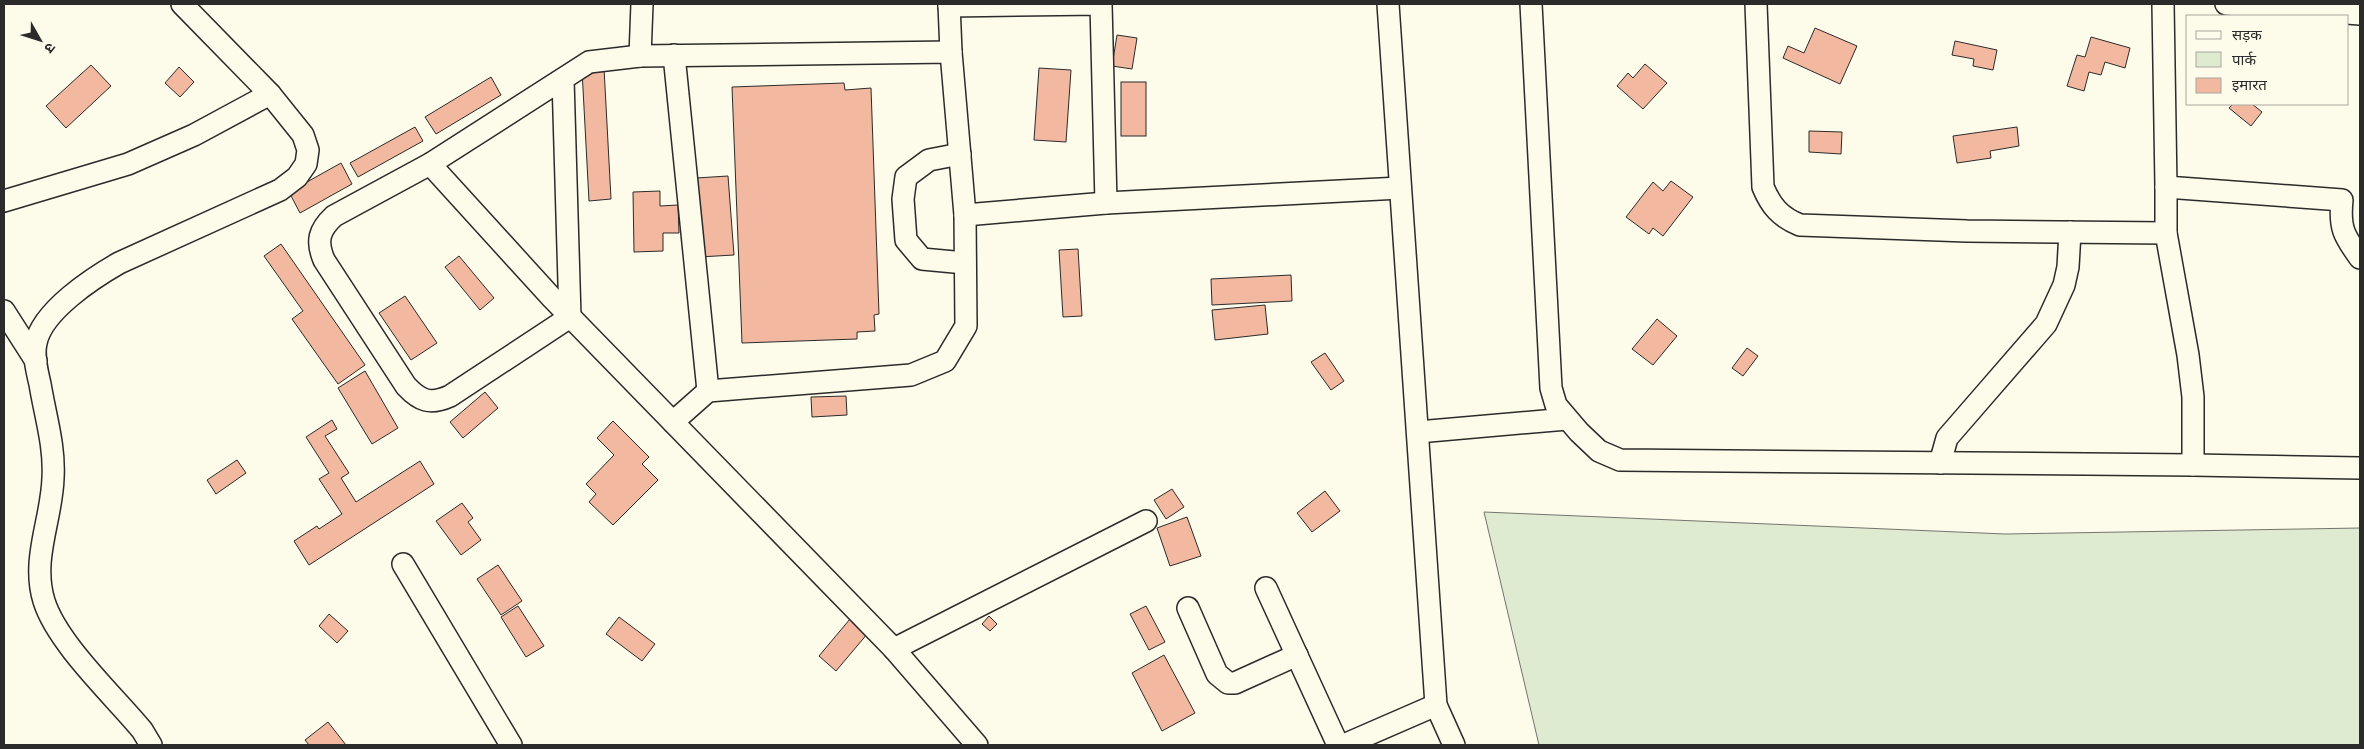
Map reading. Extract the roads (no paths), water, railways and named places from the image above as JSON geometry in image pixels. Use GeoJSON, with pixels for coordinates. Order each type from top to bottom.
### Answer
{"type":"FeatureCollection","features":[{"type":"Feature","properties":{"kind":"street"},"geometry":{"type":"LineString","coordinates":[[151,745],[129,714],[65,640],[51,620],[43,600],[40,564],[52,490],[53,458],[36,361],[36,342],[41,330],[56,310],[99,274],[119,263],[280,190],[297,177],[306,164],[308,150],[302,135],[270,94],[182,4]]}},
{"type":"Feature","properties":{"kind":"street"},"geometry":{"type":"LineString","coordinates":[[640,56],[642,4]]}},
{"type":"Feature","properties":{"kind":"street"},"geometry":{"type":"LineString","coordinates":[[673,422],[708,391],[911,375],[945,360],[966,326],[965,215],[951,52],[949,5],[1102,4],[1106,203]]}},
{"type":"Feature","properties":{"kind":"street"},"geometry":{"type":"LineString","coordinates":[[1388,4],[1436,705],[1454,745]]}},
{"type":"Feature","properties":{"kind":"street"},"geometry":{"type":"LineString","coordinates":[[1531,4],[1551,388],[1556,405],[1598,451],[1620,460],[2360,468]]}},
{"type":"Feature","properties":{"kind":"street"},"geometry":{"type":"LineString","coordinates":[[1756,4],[1763,187],[1771,205],[1786,219],[1800,225],[2166,233]]}},
{"type":"Feature","properties":{"kind":"street"},"geometry":{"type":"LineString","coordinates":[[2163,4],[2166,233],[2188,355],[2193,397],[2193,465]]}},
{"type":"Feature","properties":{"kind":"street"},"geometry":{"type":"LineString","coordinates":[[2226,4],[2360,14]]}},
{"type":"Feature","properties":{"kind":"street"},"geometry":{"type":"LineString","coordinates":[[570,317],[450,396],[437,402],[425,400],[415,396],[406,386],[324,260],[319,238],[324,226],[334,216],[430,164],[589,62],[640,56],[674,55],[951,52]]}},
{"type":"Feature","properties":{"kind":"street"},"geometry":{"type":"LineString","coordinates":[[674,55],[708,391]]}},
{"type":"Feature","properties":{"kind":"street"},"geometry":{"type":"LineString","coordinates":[[563,80],[570,317]]}},
{"type":"Feature","properties":{"kind":"street"},"geometry":{"type":"LineString","coordinates":[[4,201],[128,164],[194,135],[270,94]]}},
{"type":"Feature","properties":{"kind":"street"},"geometry":{"type":"LineString","coordinates":[[960,154],[929,160],[906,177],[903,199],[906,240],[922,259],[965,262]]}},
{"type":"Feature","properties":{"kind":"street"},"geometry":{"type":"LineString","coordinates":[[430,164],[570,317],[894,648],[977,745]]}},
{"type":"Feature","properties":{"kind":"street"},"geometry":{"type":"LineString","coordinates":[[2166,187],[2351,200],[2340,218],[2344,237],[2360,258]]}},
{"type":"Feature","properties":{"kind":"street"},"geometry":{"type":"LineString","coordinates":[[965,215],[1106,203],[1400,188]]}},
{"type":"Feature","properties":{"kind":"street"},"geometry":{"type":"LineString","coordinates":[[1940,463],[1947,438],[2046,324],[2064,285],[2068,267],[2070,232]]}},
{"type":"Feature","properties":{"kind":"street"},"geometry":{"type":"LineString","coordinates":[[4,311],[36,361]]}},
{"type":"Feature","properties":{"kind":"street"},"geometry":{"type":"LineString","coordinates":[[1418,432],[1567,419]]}},
{"type":"Feature","properties":{"kind":"street"},"geometry":{"type":"LineString","coordinates":[[894,648],[1146,521]]}},
{"type":"Feature","properties":{"kind":"street"},"geometry":{"type":"LineString","coordinates":[[403,564],[511,745]]}},
{"type":"Feature","properties":{"kind":"street"},"geometry":{"type":"LineString","coordinates":[[1266,588],[1338,745]]}},
{"type":"Feature","properties":{"kind":"street"},"geometry":{"type":"LineString","coordinates":[[1188,608],[1216,674],[1228,682],[1235,683],[1296,655]]}},
{"type":"Feature","properties":{"kind":"street"},"geometry":{"type":"LineString","coordinates":[[1344,745],[1436,705]]}}]}
